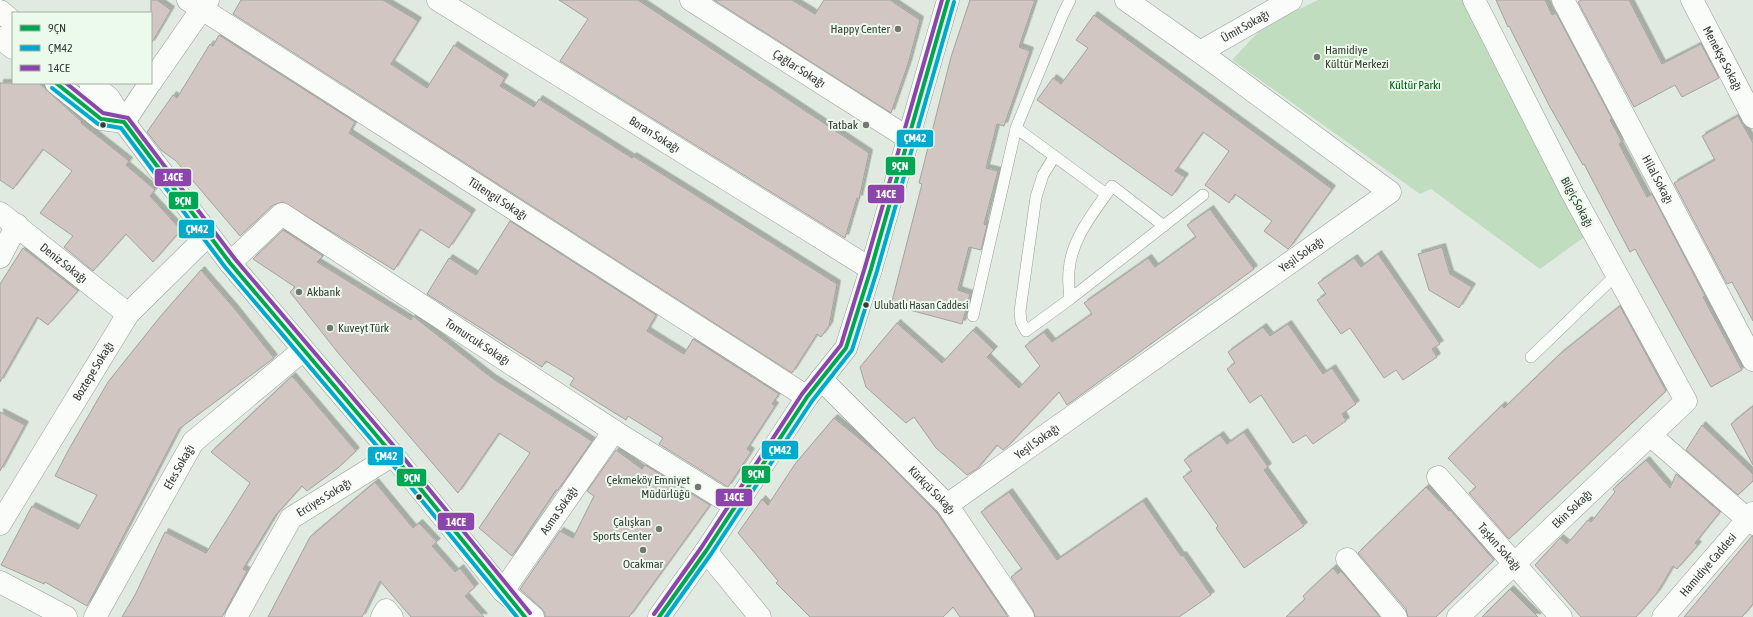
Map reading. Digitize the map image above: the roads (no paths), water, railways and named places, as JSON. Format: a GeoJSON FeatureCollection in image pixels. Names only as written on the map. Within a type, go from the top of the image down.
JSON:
{"type":"FeatureCollection","features":[{"type":"Feature","properties":{"kind":"street","name":"Boran Sokağı"},"geometry":{"type":"LineString","coordinates":[[438,0],[871,269]]}},
{"type":"Feature","properties":{"kind":"street","name":"Çağlar Sokağı"},"geometry":{"type":"LineString","coordinates":[[691,0],[908,138]]}},
{"type":"Feature","properties":{"kind":"street","name":"Yeşil Sokağı"},"geometry":{"type":"LineString","coordinates":[[947,505],[1390,192],[1200,52],[1126,0]]}},
{"type":"Feature","properties":{"kind":"street","name":"Ümit Sokağı"},"geometry":{"type":"LineString","coordinates":[[1200,52],[1291,0]]}},
{"type":"Feature","properties":{"kind":"street","name":"Bilgiç Sokağı"},"geometry":{"type":"LineString","coordinates":[[1474,0],[1571,191],[1686,401]]}},
{"type":"Feature","properties":{"kind":"street","name":"Hilal Sokağı"},"geometry":{"type":"LineString","coordinates":[[1563,0],[1753,360]]}},
{"type":"Feature","properties":{"kind":"street","name":"Menekşe Sokağı"},"geometry":{"type":"LineString","coordinates":[[1692,0],[1753,117]]}},
{"type":"Feature","properties":{"kind":"street"},"geometry":{"type":"LineString","coordinates":[[659,617],[706,551],[807,397],[846,348],[871,269],[945,1]]}},
{"type":"Feature","properties":{"kind":"street"},"geometry":{"type":"LineString","coordinates":[[152,81],[199,3]]}},
{"type":"Feature","properties":{"kind":"street","name":"Tütengil Sokağı"},"geometry":{"type":"LineString","coordinates":[[199,3],[807,397]]}},
{"type":"Feature","properties":{"kind":"street"},"geometry":{"type":"LineString","coordinates":[[0,11],[12,21]]}},
{"type":"Feature","properties":{"kind":"street"},"geometry":{"type":"LineString","coordinates":[[0,38],[12,47]]}},
{"type":"Feature","properties":{"kind":"street"},"geometry":{"type":"LineString","coordinates":[[57,84],[101,119],[124,122]]}},
{"type":"Feature","properties":{"kind":"street"},"geometry":{"type":"LineString","coordinates":[[91,84],[109,98],[124,122],[230,263],[393,455],[525,617]]}},
{"type":"Feature","properties":{"kind":"street"},"geometry":{"type":"LineString","coordinates":[[124,122],[150,84]]}},
{"type":"Feature","properties":{"kind":"street","name":"Tomurcuk Sokağı"},"geometry":{"type":"LineString","coordinates":[[230,263],[282,214],[614,431],[735,506]]}},
{"type":"Feature","properties":{"kind":"street"},"geometry":{"type":"LineString","coordinates":[[0,257],[8,219]]}},
{"type":"Feature","properties":{"kind":"street","name":"Deniz Sokağı"},"geometry":{"type":"LineString","coordinates":[[8,219],[128,314]]}},
{"type":"Feature","properties":{"kind":"street","name":"Boztepe Sokağı"},"geometry":{"type":"LineString","coordinates":[[0,524],[128,314],[208,235]]}},
{"type":"Feature","properties":{"kind":"street","name":"Efes Sokağı"},"geometry":{"type":"LineString","coordinates":[[95,617],[193,442],[303,350]]}},
{"type":"Feature","properties":{"kind":"street","name":"Kürkçü Sokağı"},"geometry":{"type":"LineString","coordinates":[[821,379],[947,505],[1023,617]]}},
{"type":"Feature","properties":{"kind":"street","name":"Ekin Sokağı"},"geometry":{"type":"LineString","coordinates":[[1458,617],[1686,401]]}},
{"type":"Feature","properties":{"kind":"street","name":"Asma Sokağı"},"geometry":{"type":"LineString","coordinates":[[503,591],[614,431]]}},
{"type":"Feature","properties":{"kind":"street"},"geometry":{"type":"LineString","coordinates":[[1650,435],[1751,519]]}},
{"type":"Feature","properties":{"kind":"street","name":"Erciyes Sokağı"},"geometry":{"type":"LineString","coordinates":[[236,617],[291,518],[393,455]]}},
{"type":"Feature","properties":{"kind":"street","name":"Taşkın Sokağı"},"geometry":{"type":"LineString","coordinates":[[1438,477],[1561,617]]}},
{"type":"Feature","properties":{"kind":"street","name":"Hamidiye Caddesi"},"geometry":{"type":"LineString","coordinates":[[1663,617],[1751,519]]}},
{"type":"Feature","properties":{"kind":"street"},"geometry":{"type":"LineString","coordinates":[[706,551],[760,617]]}},
{"type":"Feature","properties":{"kind":"street"},"geometry":{"type":"LineString","coordinates":[[1347,558],[1396,617]]}},
{"type":"Feature","properties":{"kind":"street"},"geometry":{"type":"LineString","coordinates":[[0,582],[66,617]]}},
{"type":"Feature","properties":{"kind":"street"},"geometry":{"type":"LineString","coordinates":[[503,591],[533,617]]}},
{"type":"Feature","properties":{"kind":"lane"},"geometry":{"type":"LineString","coordinates":[[973,316],[1016,128],[1070,0]]}},
{"type":"Feature","properties":{"kind":"lane"},"geometry":{"type":"LineString","coordinates":[[1016,128],[1106,194]]}},
{"type":"Feature","properties":{"kind":"lane"},"geometry":{"type":"LineString","coordinates":[[1054,157],[1043,175],[1036,197],[1020,311],[1021,322],[1026,331],[1070,299],[1203,195]]}},
{"type":"Feature","properties":{"kind":"lane"},"geometry":{"type":"LineString","coordinates":[[1070,299],[1069,272],[1074,250],[1085,225],[1112,186],[1164,226]]}},
{"type":"Feature","properties":{"kind":"lane"},"geometry":{"type":"LineString","coordinates":[[1532,356],[1617,274]]}},
{"type":"Feature","properties":{"kind":"place","name":"Happy Center"},"geometry":{"type":"Point","coordinates":[898,29]}},
{"type":"Feature","properties":{"kind":"place","name":"Hamidiye Kültür Merkezi"},"geometry":{"type":"Point","coordinates":[1317,57]}},
{"type":"Feature","properties":{"kind":"place","name":"Tatbak"},"geometry":{"type":"Point","coordinates":[866,125]}},
{"type":"Feature","properties":{"kind":"place","name":"Akbank"},"geometry":{"type":"Point","coordinates":[299,292]}},
{"type":"Feature","properties":{"kind":"place","name":"Ulubatlı Hasan Caddesi"},"geometry":{"type":"Point","coordinates":[866,305]}},
{"type":"Feature","properties":{"kind":"place","name":"Kuveyt Türk"},"geometry":{"type":"Point","coordinates":[330,328]}},
{"type":"Feature","properties":{"kind":"place","name":"Çekmeköy Emniyet Müdürlüğü"},"geometry":{"type":"Point","coordinates":[698,487]}},
{"type":"Feature","properties":{"kind":"place","name":"Çalışkan Sports Center"},"geometry":{"type":"Point","coordinates":[659,529]}},
{"type":"Feature","properties":{"kind":"place","name":"Ocakmar"},"geometry":{"type":"Point","coordinates":[643,550]}},
{"type":"Feature","properties":{"kind":"park label","name":"Kültür Parkı"},"geometry":{"type":"Point","coordinates":[1415,85]}}]}
